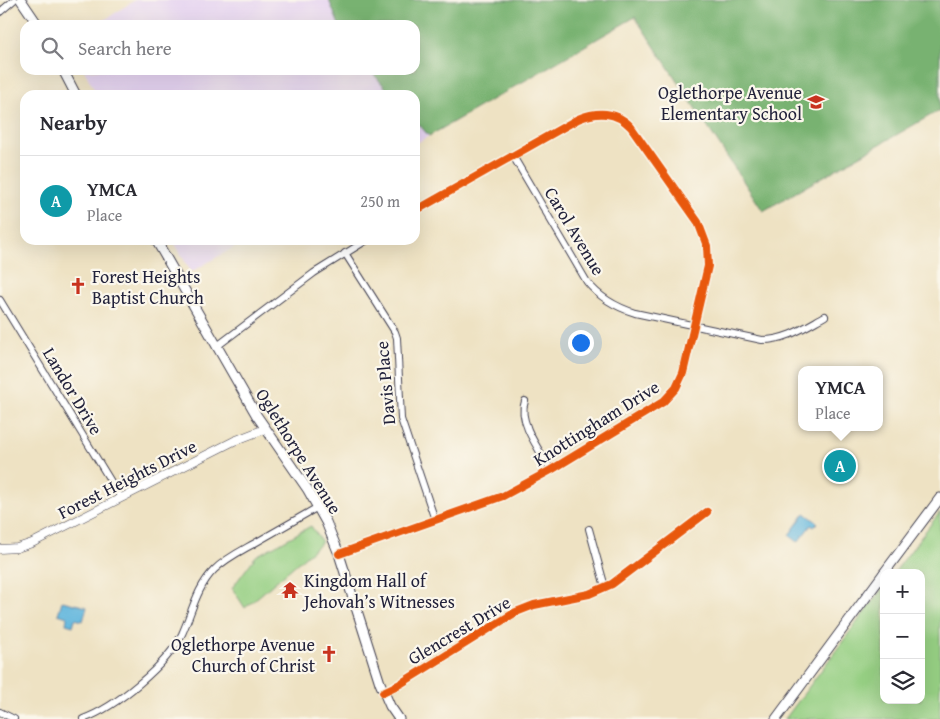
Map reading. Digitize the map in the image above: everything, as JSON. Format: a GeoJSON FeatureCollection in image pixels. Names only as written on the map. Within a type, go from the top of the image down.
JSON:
{"type":"FeatureCollection","features":[{"type":"Feature","properties":{"kind":"main road"},"geometry":{"type":"LineString","coordinates":[[21,0],[35,20]]}},
{"type":"Feature","properties":{"kind":"main road"},"geometry":{"type":"LineString","coordinates":[[65,75],[73,90]]}},
{"type":"Feature","properties":{"kind":"main road","name":"Oglethorpe Avenue"},"geometry":{"type":"LineString","coordinates":[[159,245],[265,429],[308,490],[326,522],[383,692],[399,719]]}},
{"type":"Feature","properties":{"kind":"main road"},"geometry":{"type":"LineString","coordinates":[[887,569],[940,498]]}},
{"type":"Feature","properties":{"kind":"main road"},"geometry":{"type":"LineString","coordinates":[[776,719],[880,578]]}},
{"type":"Feature","properties":{"kind":"street"},"geometry":{"type":"LineString","coordinates":[[0,12],[14,0]]}},
{"type":"Feature","properties":{"kind":"street","name":"Knottingham Drive"},"geometry":{"type":"LineString","coordinates":[[338,554],[503,496],[551,470],[638,418],[671,394],[683,373],[708,266],[705,237],[698,222],[625,120],[612,114],[584,116],[420,208]]}},
{"type":"Feature","properties":{"kind":"street","name":"Carol Avenue"},"geometry":{"type":"LineString","coordinates":[[513,156],[581,273],[599,295],[621,308],[635,313],[762,340],[787,336],[825,316]]}},
{"type":"Feature","properties":{"kind":"street"},"geometry":{"type":"LineString","coordinates":[[216,347],[314,273],[359,245]]}},
{"type":"Feature","properties":{"kind":"street","name":"Davis Place"},"geometry":{"type":"LineString","coordinates":[[345,253],[395,332],[397,338],[400,419],[435,520]]}},
{"type":"Feature","properties":{"kind":"street","name":"Landor Drive"},"geometry":{"type":"LineString","coordinates":[[0,300],[121,498]]}},
{"type":"Feature","properties":{"kind":"street"},"geometry":{"type":"LineString","coordinates":[[526,401],[523,411],[526,425],[551,470]]}},
{"type":"Feature","properties":{"kind":"street","name":"Forest Heights Drive"},"geometry":{"type":"LineString","coordinates":[[0,549],[17,548],[32,543],[246,436],[265,429]]}},
{"type":"Feature","properties":{"kind":"street"},"geometry":{"type":"LineString","coordinates":[[84,719],[116,701],[148,676],[168,656],[182,634],[200,588],[215,569],[233,555],[318,507]]}},
{"type":"Feature","properties":{"kind":"street","name":"Glencrest Drive"},"geometry":{"type":"LineString","coordinates":[[383,692],[400,684],[516,612],[534,605],[589,594],[622,578],[706,512]]}},
{"type":"Feature","properties":{"kind":"street"},"geometry":{"type":"LineString","coordinates":[[589,529],[605,587]]}},
{"type":"Feature","properties":{"kind":"street"},"geometry":{"type":"LineString","coordinates":[[0,712],[14,719]]}},
{"type":"Feature","properties":{"kind":"shaded area","name":"Oglethorpe Avenue Elementary School"},"geometry":{"type":"Polygon","coordinates":[[[135,0],[940,0],[940,110],[763,211],[635,17],[420,141],[420,90],[94,90],[87,75],[420,75],[420,20],[105,20],[135,0]]]}},
{"type":"Feature","properties":{"kind":"shaded area"},"geometry":{"type":"Polygon","coordinates":[[[176,245],[238,245],[191,272],[176,245]]]}},
{"type":"Feature","properties":{"kind":"green space","name":"Oglethorpe Avenue Elementary School"},"geometry":{"type":"Polygon","coordinates":[[[329,0],[940,0],[940,110],[763,211],[635,17],[429,136],[420,126],[420,90],[388,90],[374,75],[420,75],[420,20],[337,20],[329,0]]]}},
{"type":"Feature","properties":{"kind":"green space"},"geometry":{"type":"Polygon","coordinates":[[[940,512],[940,719],[785,719],[880,591],[880,704],[925,704],[925,569],[897,569],[940,512]]]}},
{"type":"Feature","properties":{"kind":"green space"},"geometry":{"type":"Polygon","coordinates":[[[311,526],[322,542],[245,608],[232,588],[256,556],[311,526]]]}},
{"type":"Feature","properties":{"kind":"water"},"geometry":{"type":"Polygon","coordinates":[[[805,513],[818,523],[814,527],[811,525],[798,542],[789,535],[805,513]]]}},
{"type":"Feature","properties":{"kind":"water"},"geometry":{"type":"Polygon","coordinates":[[[62,601],[87,607],[83,621],[75,619],[73,626],[66,624],[67,617],[58,614],[62,601]]]}},
{"type":"Feature","properties":{"kind":"cycle path"},"geometry":{"type":"LineString","coordinates":[[339,554],[503,496],[551,470],[663,402],[676,388],[683,373],[708,266],[707,246],[698,222],[631,127],[613,115],[600,114],[578,119],[420,208]]}},
{"type":"Feature","properties":{"kind":"cycle path"},"geometry":{"type":"LineString","coordinates":[[383,692],[400,684],[516,612],[534,605],[589,594],[612,584],[707,512]]}},
{"type":"Feature","properties":{"kind":"place","name":"Oglethorpe Avenue Elementary School"},"geometry":{"type":"Point","coordinates":[816,102]}},
{"type":"Feature","properties":{"kind":"place","name":"Forest Heights Baptist Church"},"geometry":{"type":"Point","coordinates":[78,286]}},
{"type":"Feature","properties":{"kind":"place","name":"YMCA"},"geometry":{"type":"Point","coordinates":[840,466]}},
{"type":"Feature","properties":{"kind":"place","name":"Kingdom Hall of Jehovah’s Witnesses"},"geometry":{"type":"Point","coordinates":[290,590]}},
{"type":"Feature","properties":{"kind":"place","name":"Oglethorpe Avenue Church of Christ"},"geometry":{"type":"Point","coordinates":[329,654]}}]}
